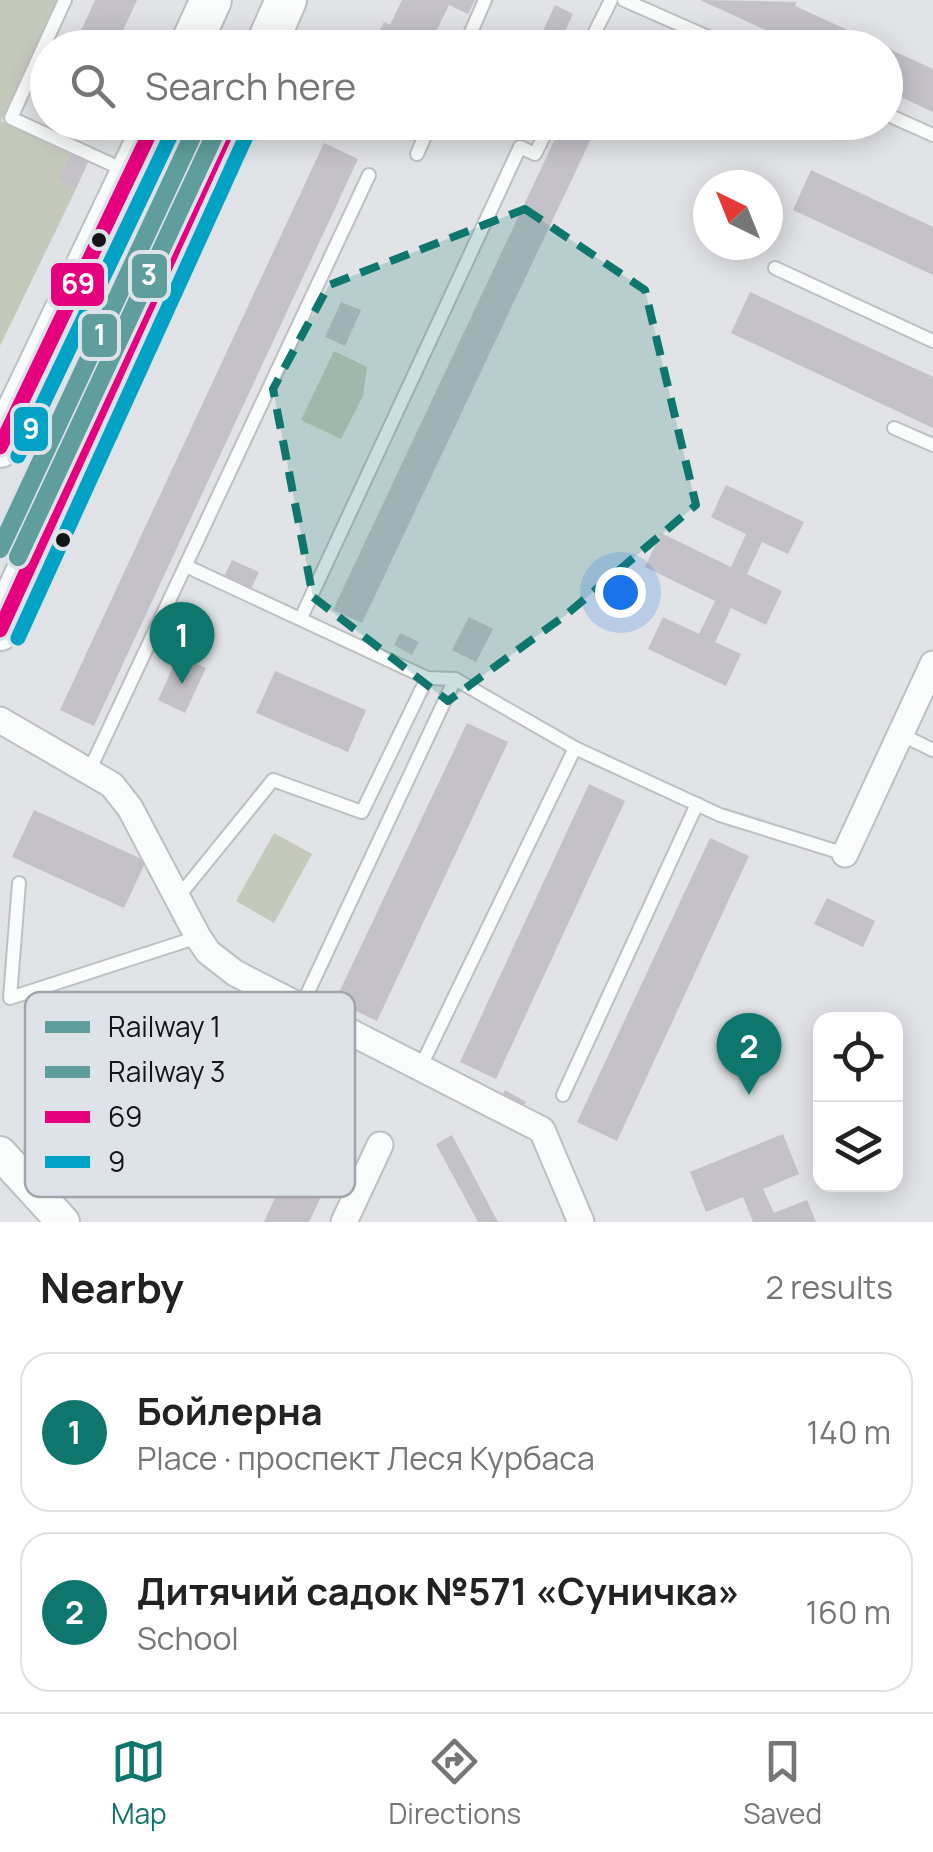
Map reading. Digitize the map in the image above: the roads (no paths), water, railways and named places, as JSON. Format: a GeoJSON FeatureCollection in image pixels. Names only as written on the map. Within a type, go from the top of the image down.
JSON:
{"type":"FeatureCollection","features":[{"type":"Feature","properties":{"kind":"main road"},"geometry":{"type":"LineString","coordinates":[[197,30],[211,0]]}},
{"type":"Feature","properties":{"kind":"main road"},"geometry":{"type":"LineString","coordinates":[[273,30],[286,0]]}},
{"type":"Feature","properties":{"kind":"main road"},"geometry":{"type":"LineString","coordinates":[[0,447],[146,140]]}},
{"type":"Feature","properties":{"kind":"main road"},"geometry":{"type":"LineString","coordinates":[[0,630],[223,140]]}},
{"type":"Feature","properties":{"kind":"street"},"geometry":{"type":"LineString","coordinates":[[845,854],[933,664]]}},
{"type":"Feature","properties":{"kind":"street"},"geometry":{"type":"LineString","coordinates":[[0,720],[90,769],[130,808],[208,952],[235,973],[273,992]]}},
{"type":"Feature","properties":{"kind":"street"},"geometry":{"type":"LineString","coordinates":[[355,1034],[542,1130],[581,1222]]}},
{"type":"Feature","properties":{"kind":"street"},"geometry":{"type":"LineString","coordinates":[[344,1222],[380,1145]]}},
{"type":"Feature","properties":{"kind":"street"},"geometry":{"type":"LineString","coordinates":[[0,1152],[25,1180]]}},
{"type":"Feature","properties":{"kind":"street"},"geometry":{"type":"LineString","coordinates":[[41,1197],[63,1222]]}},
{"type":"Feature","properties":{"kind":"lane"},"geometry":{"type":"LineString","coordinates":[[51,30],[65,0]]}},
{"type":"Feature","properties":{"kind":"lane"},"geometry":{"type":"LineString","coordinates":[[472,30],[485,0]]}},
{"type":"Feature","properties":{"kind":"lane"},"geometry":{"type":"LineString","coordinates":[[597,30],[611,0]]}},
{"type":"Feature","properties":{"kind":"lane"},"geometry":{"type":"LineString","coordinates":[[624,0],[693,30]]}},
{"type":"Feature","properties":{"kind":"lane"},"geometry":{"type":"LineString","coordinates":[[30,75],[10,118],[30,127]]}},
{"type":"Feature","properties":{"kind":"lane"},"geometry":{"type":"LineString","coordinates":[[903,121],[933,134]]}},
{"type":"Feature","properties":{"kind":"lane"},"geometry":{"type":"LineString","coordinates":[[58,140],[131,173]]}},
{"type":"Feature","properties":{"kind":"lane"},"geometry":{"type":"LineString","coordinates":[[416,154],[423,140]]}},
{"type":"Feature","properties":{"kind":"lane"},"geometry":{"type":"LineString","coordinates":[[301,618],[520,147],[536,154],[543,140]]}},
{"type":"Feature","properties":{"kind":"lane"},"geometry":{"type":"LineString","coordinates":[[90,769],[369,175]]}},
{"type":"Feature","properties":{"kind":"lane"},"geometry":{"type":"LineString","coordinates":[[775,268],[933,341]]}},
{"type":"Feature","properties":{"kind":"lane"},"geometry":{"type":"LineString","coordinates":[[894,428],[933,445]]}},
{"type":"Feature","properties":{"kind":"lane"},"geometry":{"type":"LineString","coordinates":[[186,566],[428,678],[455,679],[576,748],[696,804],[845,854]]}},
{"type":"Feature","properties":{"kind":"lane"},"geometry":{"type":"LineString","coordinates":[[179,896],[273,780],[362,812],[428,678]]}},
{"type":"Feature","properties":{"kind":"lane"},"geometry":{"type":"LineString","coordinates":[[308,992],[455,679]]}},
{"type":"Feature","properties":{"kind":"lane"},"geometry":{"type":"LineString","coordinates":[[900,734],[933,750]]}},
{"type":"Feature","properties":{"kind":"lane"},"geometry":{"type":"LineString","coordinates":[[420,1068],[576,748]]}},
{"type":"Feature","properties":{"kind":"lane"},"geometry":{"type":"LineString","coordinates":[[563,1095],[696,804]]}},
{"type":"Feature","properties":{"kind":"lane"},"geometry":{"type":"LineString","coordinates":[[19,883],[10,998],[25,993]]}},
{"type":"Feature","properties":{"kind":"lane"},"geometry":{"type":"LineString","coordinates":[[28,992],[198,937]]}},
{"type":"Feature","properties":{"kind":"rail line","name":"1"},"geometry":{"type":"LineString","coordinates":[[0,549],[191,140]]}},
{"type":"Feature","properties":{"kind":"rail line","name":"3"},"geometry":{"type":"LineString","coordinates":[[18,557],[212,140]]}},
{"type":"Feature","properties":{"kind":"place","name":"Бойлерна"},"geometry":{"type":"Point","coordinates":[182,684]}},
{"type":"Feature","properties":{"kind":"place","name":"Дитячий садок №571 «Суничка»"},"geometry":{"type":"Point","coordinates":[749,1095]}}]}
